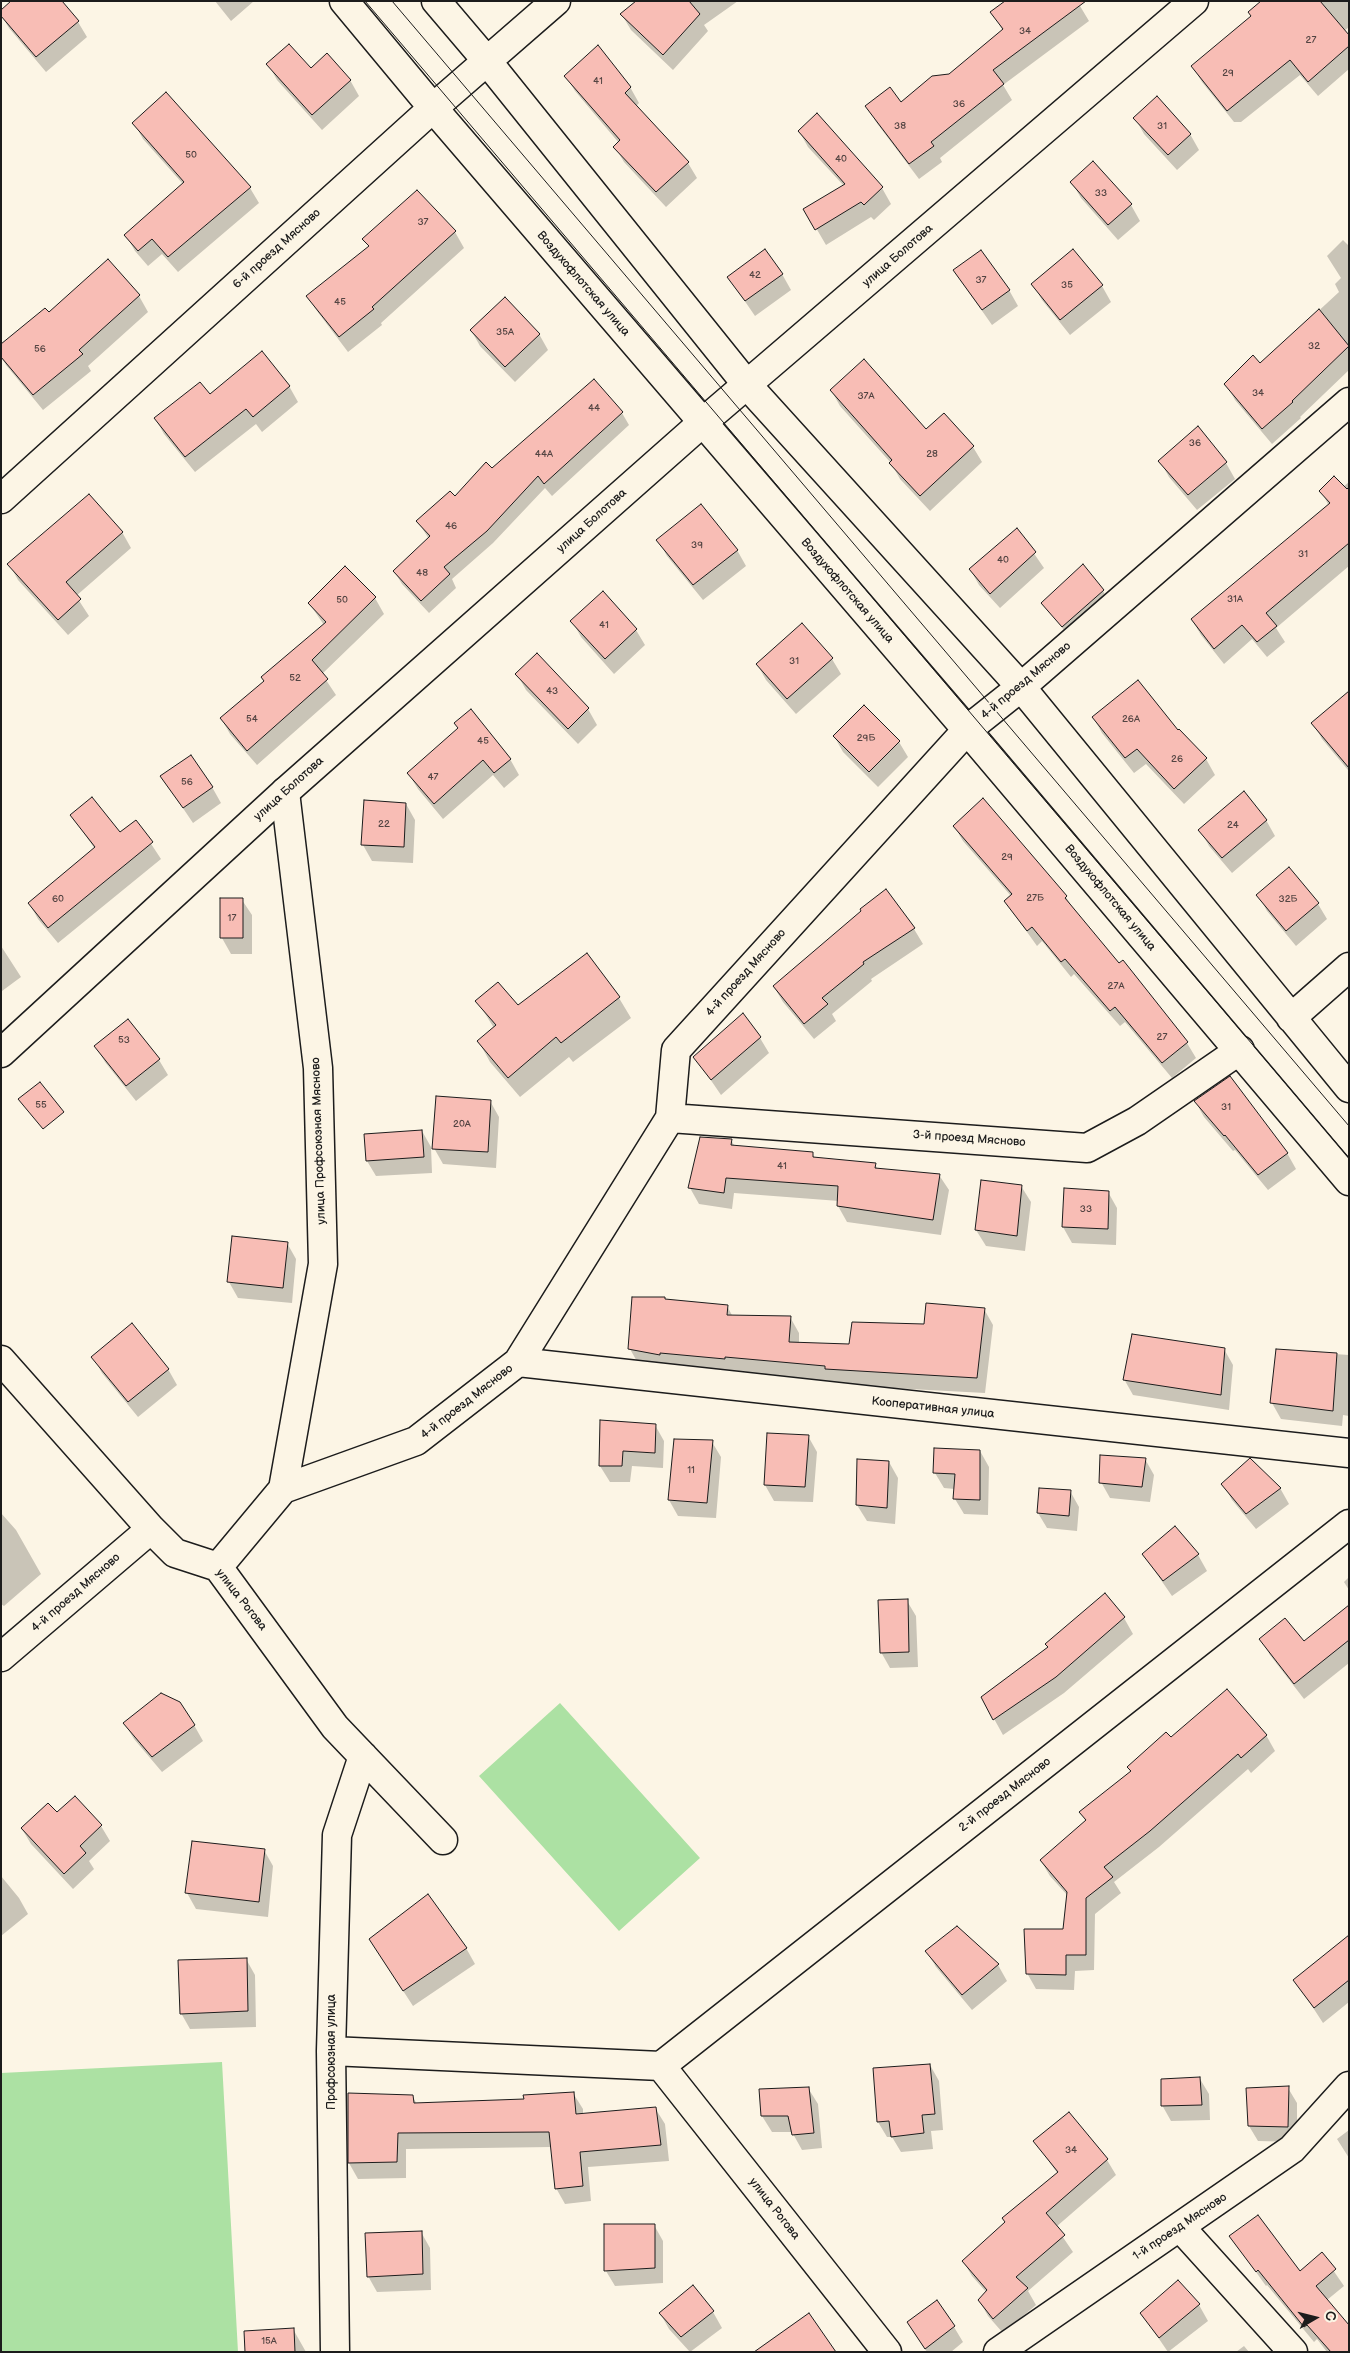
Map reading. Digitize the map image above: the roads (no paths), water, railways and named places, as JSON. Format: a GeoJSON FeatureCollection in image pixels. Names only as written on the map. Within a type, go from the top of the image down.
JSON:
{"type":"FeatureCollection","features":[{"type":"Feature","properties":{"kind":"street","name":"Воздухофлотская улица"},"geometry":{"type":"LineString","coordinates":[[344,1],[432,108],[967,730],[1349,1181]]}},
{"type":"Feature","properties":{"kind":"street"},"geometry":{"type":"LineString","coordinates":[[436,1],[487,61],[748,386],[1021,687],[1349,1088]]}},
{"type":"Feature","properties":{"kind":"street","name":"6-й проезд Мясново"},"geometry":{"type":"LineString","coordinates":[[1,499],[432,108],[556,1]]}},
{"type":"Feature","properties":{"kind":"street","name":"улица Болотова"},"geometry":{"type":"LineString","coordinates":[[1,1052],[285,792],[702,423],[748,386],[1194,1]]}},
{"type":"Feature","properties":{"kind":"street","name":"4-й проезд Мясново"},"geometry":{"type":"LineString","coordinates":[[218,1567],[284,1489],[416,1441],[518,1362],[670,1118],[676,1050],[967,730],[1021,687],[1349,402]]}},
{"type":"Feature","properties":{"kind":"street","name":"улица Профсоюзная Мясново"},"geometry":{"type":"LineString","coordinates":[[284,1489],[323,1264],[318,1068],[285,792]]}},
{"type":"Feature","properties":{"kind":"street"},"geometry":{"type":"LineString","coordinates":[[1291,1018],[1349,967]]}},
{"type":"Feature","properties":{"kind":"street","name":"3-й проезд Мясново"},"geometry":{"type":"LineString","coordinates":[[670,1118],[1087,1148],[1137,1121],[1240,1050]]}},
{"type":"Feature","properties":{"kind":"street","name":"улица Рогова"},"geometry":{"type":"LineString","coordinates":[[1,1360],[151,1529],[175,1553],[218,1567],[336,1727],[443,1840]]}},
{"type":"Feature","properties":{"kind":"street","name":"Кооперативная улица"},"geometry":{"type":"LineString","coordinates":[[518,1362],[1349,1453]]}},
{"type":"Feature","properties":{"kind":"street","name":"2-й проезд Мясново"},"geometry":{"type":"LineString","coordinates":[[661,2066],[1349,1524]]}},
{"type":"Feature","properties":{"kind":"street","name":"4-й проезд Мясново"},"geometry":{"type":"LineString","coordinates":[[1,1657],[151,1529]]}},
{"type":"Feature","properties":{"kind":"street","name":"Профсоюзная улица"},"geometry":{"type":"LineString","coordinates":[[334,2352],[331,2051],[337,1835],[363,1756]]}},
{"type":"Feature","properties":{"kind":"street"},"geometry":{"type":"LineString","coordinates":[[331,2051],[661,2066]]}},
{"type":"Feature","properties":{"kind":"street","name":"улица Рогова"},"geometry":{"type":"LineString","coordinates":[[661,2066],[887,2352]]}},
{"type":"Feature","properties":{"kind":"street","name":"1-й проезд Мясново"},"geometry":{"type":"LineString","coordinates":[[998,2352],[1292,2149],[1349,2086]]}},
{"type":"Feature","properties":{"kind":"street"},"geometry":{"type":"LineString","coordinates":[[1180,2227],[1293,2352]]}},
{"type":"Feature","properties":{"kind":"tram line"},"geometry":{"type":"LineString","coordinates":[[365,1],[1349,1158]]}},
{"type":"Feature","properties":{"kind":"tram line"},"geometry":{"type":"LineString","coordinates":[[392,1],[1349,1126]]}}]}
